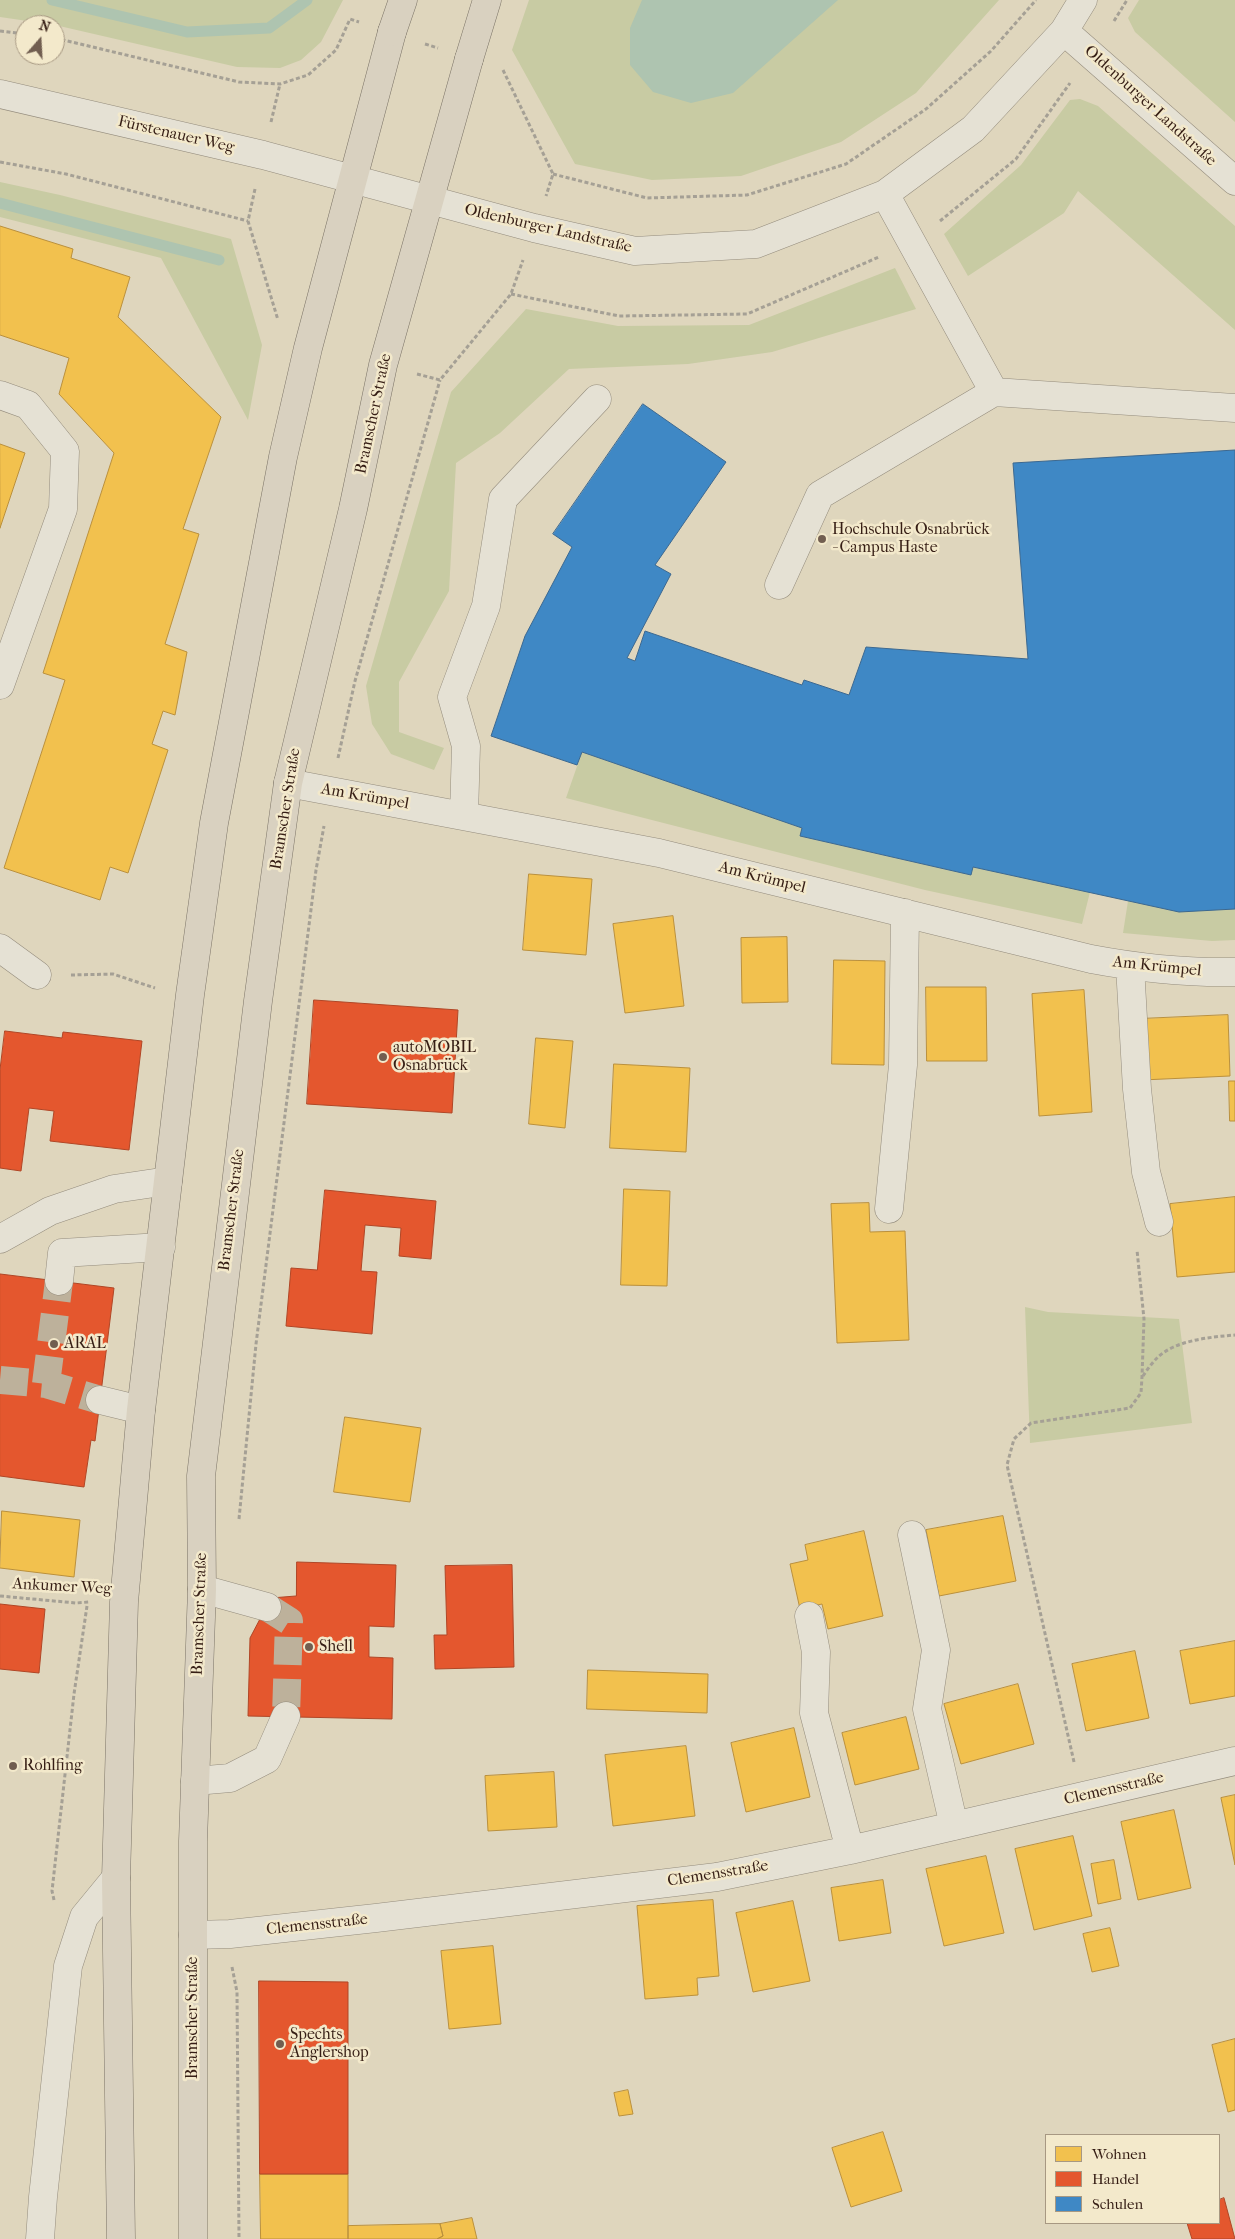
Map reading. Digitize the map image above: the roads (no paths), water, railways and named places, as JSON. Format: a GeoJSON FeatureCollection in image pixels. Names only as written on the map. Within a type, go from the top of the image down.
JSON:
{"type":"FeatureCollection","features":[{"type":"Feature","properties":{"kind":"main road"},"geometry":{"type":"LineString","coordinates":[[121,2239],[116,1878],[124,1602],[141,1410],[190,995],[214,823],[283,457],[308,348],[352,179],[392,32],[403,0]]}},
{"type":"Feature","properties":{"kind":"main road","name":"Bramscher Straße"},"geometry":{"type":"LineString","coordinates":[[193,2239],[193,1935],[195,1781],[202,1589],[201,1476],[258,1001],[288,783],[353,509],[383,365],[487,0]]}},
{"type":"Feature","properties":{"kind":"street","name":"Oldenburger Landstraße"},"geometry":{"type":"LineString","coordinates":[[352,179],[534,228],[635,250],[756,244],[884,194],[973,129],[1064,31],[1084,0]]}},
{"type":"Feature","properties":{"kind":"street","name":"Oldenburger Landstraße"},"geometry":{"type":"LineString","coordinates":[[1064,31],[1235,181]]}},
{"type":"Feature","properties":{"kind":"street","name":"Fürstenauer Weg"},"geometry":{"type":"LineString","coordinates":[[0,94],[263,155],[352,179]]}},
{"type":"Feature","properties":{"kind":"street"},"geometry":{"type":"LineString","coordinates":[[884,194],[994,392]]}},
{"type":"Feature","properties":{"kind":"street"},"geometry":{"type":"LineString","coordinates":[[779,585],[820,495],[994,392],[1235,408]]}},
{"type":"Feature","properties":{"kind":"street"},"geometry":{"type":"LineString","coordinates":[[0,396],[28,405],[65,451],[63,509],[0,685]]}},
{"type":"Feature","properties":{"kind":"street"},"geometry":{"type":"LineString","coordinates":[[464,815],[466,746],[452,697],[486,606],[503,499],[597,399]]}},
{"type":"Feature","properties":{"kind":"street","name":"Am Krümpel"},"geometry":{"type":"LineString","coordinates":[[288,783],[659,853],[1092,959],[1130,966],[1192,973],[1235,972]]}},
{"type":"Feature","properties":{"kind":"street"},"geometry":{"type":"LineString","coordinates":[[889,1209],[904,1065],[905,913]]}},
{"type":"Feature","properties":{"kind":"street"},"geometry":{"type":"LineString","coordinates":[[0,948],[37,975]]}},
{"type":"Feature","properties":{"kind":"street"},"geometry":{"type":"LineString","coordinates":[[1130,966],[1137,1088],[1146,1172],[1159,1222]]}},
{"type":"Feature","properties":{"kind":"street"},"geometry":{"type":"LineString","coordinates":[[0,1239],[50,1211],[114,1189],[168,1182]]}},
{"type":"Feature","properties":{"kind":"street"},"geometry":{"type":"LineString","coordinates":[[59,1281],[62,1253],[161,1247]]}},
{"type":"Feature","properties":{"kind":"street"},"geometry":{"type":"LineString","coordinates":[[100,1400],[141,1410]]}},
{"type":"Feature","properties":{"kind":"street"},"geometry":{"type":"LineString","coordinates":[[912,1535],[936,1650],[927,1709],[954,1826]]}},
{"type":"Feature","properties":{"kind":"street"},"geometry":{"type":"LineString","coordinates":[[202,1589],[267,1607]]}},
{"type":"Feature","properties":{"kind":"street"},"geometry":{"type":"LineString","coordinates":[[809,1616],[816,1652],[814,1713],[850,1850]]}},
{"type":"Feature","properties":{"kind":"street"},"geometry":{"type":"LineString","coordinates":[[195,1781],[230,1778],[267,1759],[286,1716]]}},
{"type":"Feature","properties":{"kind":"street","name":"Clemensstraße"},"geometry":{"type":"LineString","coordinates":[[193,1935],[230,1934],[717,1877],[850,1850],[1235,1761]]}},
{"type":"Feature","properties":{"kind":"street"},"geometry":{"type":"LineString","coordinates":[[40,2239],[68,1966],[84,1917],[116,1878]]}},
{"type":"Feature","properties":{"kind":"waterway"},"geometry":{"type":"LineString","coordinates":[[52,0],[187,32],[269,28],[307,0]]}},
{"type":"Feature","properties":{"kind":"waterway"},"geometry":{"type":"LineString","coordinates":[[0,203],[219,260]]}},
{"type":"Feature","properties":{"kind":"tunnel"},"geometry":{"type":"LineString","coordinates":[[46,1384],[59,1281]]}},
{"type":"Feature","properties":{"kind":"tunnel"},"geometry":{"type":"LineString","coordinates":[[0,1380],[46,1384],[100,1400]]}},
{"type":"Feature","properties":{"kind":"tunnel"},"geometry":{"type":"LineString","coordinates":[[267,1607],[289,1621],[286,1716]]}},
{"type":"Feature","properties":{"kind":"place","name":"Hochschule Osnabrück - Campus Haste"},"geometry":{"type":"Point","coordinates":[822,539]}},
{"type":"Feature","properties":{"kind":"place","name":"autoMOBIL Osnabrück"},"geometry":{"type":"Point","coordinates":[383,1057]}},
{"type":"Feature","properties":{"kind":"place","name":"ARAL"},"geometry":{"type":"Point","coordinates":[54,1344]}},
{"type":"Feature","properties":{"kind":"place","name":"Shell"},"geometry":{"type":"Point","coordinates":[309,1647]}},
{"type":"Feature","properties":{"kind":"place","name":"Rohlfing"},"geometry":{"type":"Point","coordinates":[13,1766]}},
{"type":"Feature","properties":{"kind":"place","name":"Spechts Anglershop"},"geometry":{"type":"Point","coordinates":[280,2044]}}]}
